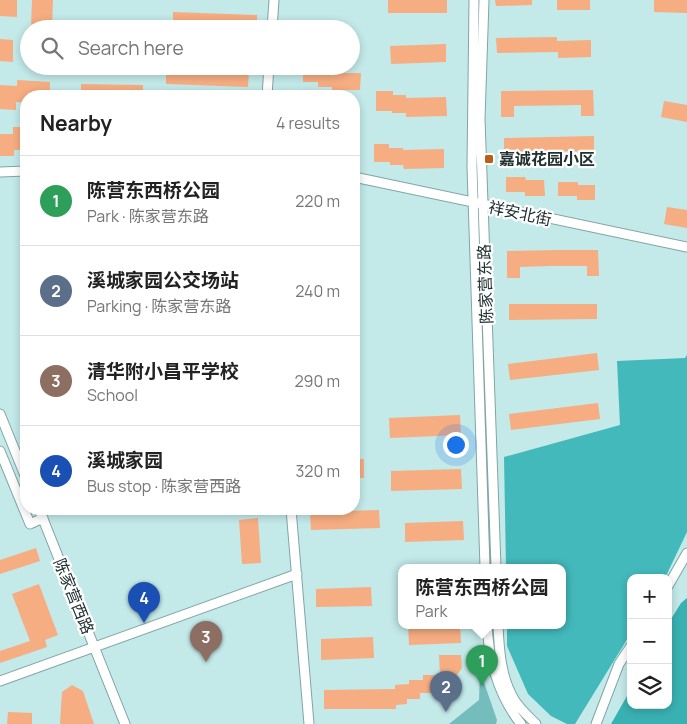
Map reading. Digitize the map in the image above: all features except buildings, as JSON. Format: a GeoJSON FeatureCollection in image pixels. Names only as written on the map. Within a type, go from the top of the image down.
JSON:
{"type":"FeatureCollection","features":[{"type":"Feature","properties":{"kind":"street"},"geometry":{"type":"LineString","coordinates":[[273,20],[274,0]]}},
{"type":"Feature","properties":{"kind":"street","name":"陈家营东路"},"geometry":{"type":"LineString","coordinates":[[474,0],[472,114],[496,564]]}},
{"type":"Feature","properties":{"kind":"street","name":"陈家营东路"},"geometry":{"type":"LineString","coordinates":[[484,0],[477,204],[485,564]]}},
{"type":"Feature","properties":{"kind":"street"},"geometry":{"type":"LineString","coordinates":[[267,90],[268,75]]}},
{"type":"Feature","properties":{"kind":"street"},"geometry":{"type":"LineString","coordinates":[[0,172],[20,171]]}},
{"type":"Feature","properties":{"kind":"street","name":"祥安北街"},"geometry":{"type":"LineString","coordinates":[[360,178],[687,247]]}},
{"type":"Feature","properties":{"kind":"street"},"geometry":{"type":"LineString","coordinates":[[0,414],[20,463]]}},
{"type":"Feature","properties":{"kind":"street"},"geometry":{"type":"LineString","coordinates":[[0,451],[20,500]]}},
{"type":"Feature","properties":{"kind":"street"},"geometry":{"type":"LineString","coordinates":[[26,515],[30,524],[42,518]]}},
{"type":"Feature","properties":{"kind":"street","name":"陈家营西路"},"geometry":{"type":"LineString","coordinates":[[0,680],[94,647],[41,515]]}},
{"type":"Feature","properties":{"kind":"street"},"geometry":{"type":"LineString","coordinates":[[292,515],[309,724]]}},
{"type":"Feature","properties":{"kind":"street"},"geometry":{"type":"LineString","coordinates":[[672,579],[687,553]]}},
{"type":"Feature","properties":{"kind":"street"},"geometry":{"type":"LineString","coordinates":[[125,724],[94,647],[297,574]]}},
{"type":"Feature","properties":{"kind":"street"},"geometry":{"type":"LineString","coordinates":[[487,629],[497,684],[510,710],[521,724]]}},
{"type":"Feature","properties":{"kind":"street"},"geometry":{"type":"LineString","coordinates":[[498,629],[499,645],[508,687],[522,710],[536,724]]}},
{"type":"Feature","properties":{"kind":"street"},"geometry":{"type":"LineString","coordinates":[[596,724],[619,664],[627,652]]}},
{"type":"Feature","properties":{"kind":"shaded area"},"geometry":{"type":"Polygon","coordinates":[[[687,355],[687,532],[667,574],[627,574],[627,640],[575,724],[567,724],[551,716],[528,694],[507,646],[507,629],[566,629],[566,564],[506,564],[504,457],[620,425],[617,361],[685,358],[687,355]]]}},
{"type":"Feature","properties":{"kind":"shaded area"},"geometry":{"type":"Polygon","coordinates":[[[687,598],[687,724],[611,724],[627,696],[627,709],[672,709],[672,618],[681,603],[687,598]]]}},
{"type":"Feature","properties":{"kind":"shaded area"},"geometry":{"type":"Polygon","coordinates":[[[480,671],[497,720],[496,724],[449,724],[479,700],[480,671]]]}},
{"type":"Feature","properties":{"kind":"place","name":"嘉诚花园小区"},"geometry":{"type":"Point","coordinates":[489,159]}},
{"type":"Feature","properties":{"kind":"place","name":"溪城家园"},"geometry":{"type":"Point","coordinates":[144,623]}},
{"type":"Feature","properties":{"kind":"place","name":"清华附小昌平学校"},"geometry":{"type":"Point","coordinates":[206,662]}},
{"type":"Feature","properties":{"kind":"place","name":"陈营东西桥公园"},"geometry":{"type":"Point","coordinates":[482,686]}},
{"type":"Feature","properties":{"kind":"place","name":"溪城家园公交场站"},"geometry":{"type":"Point","coordinates":[446,712]}}]}
